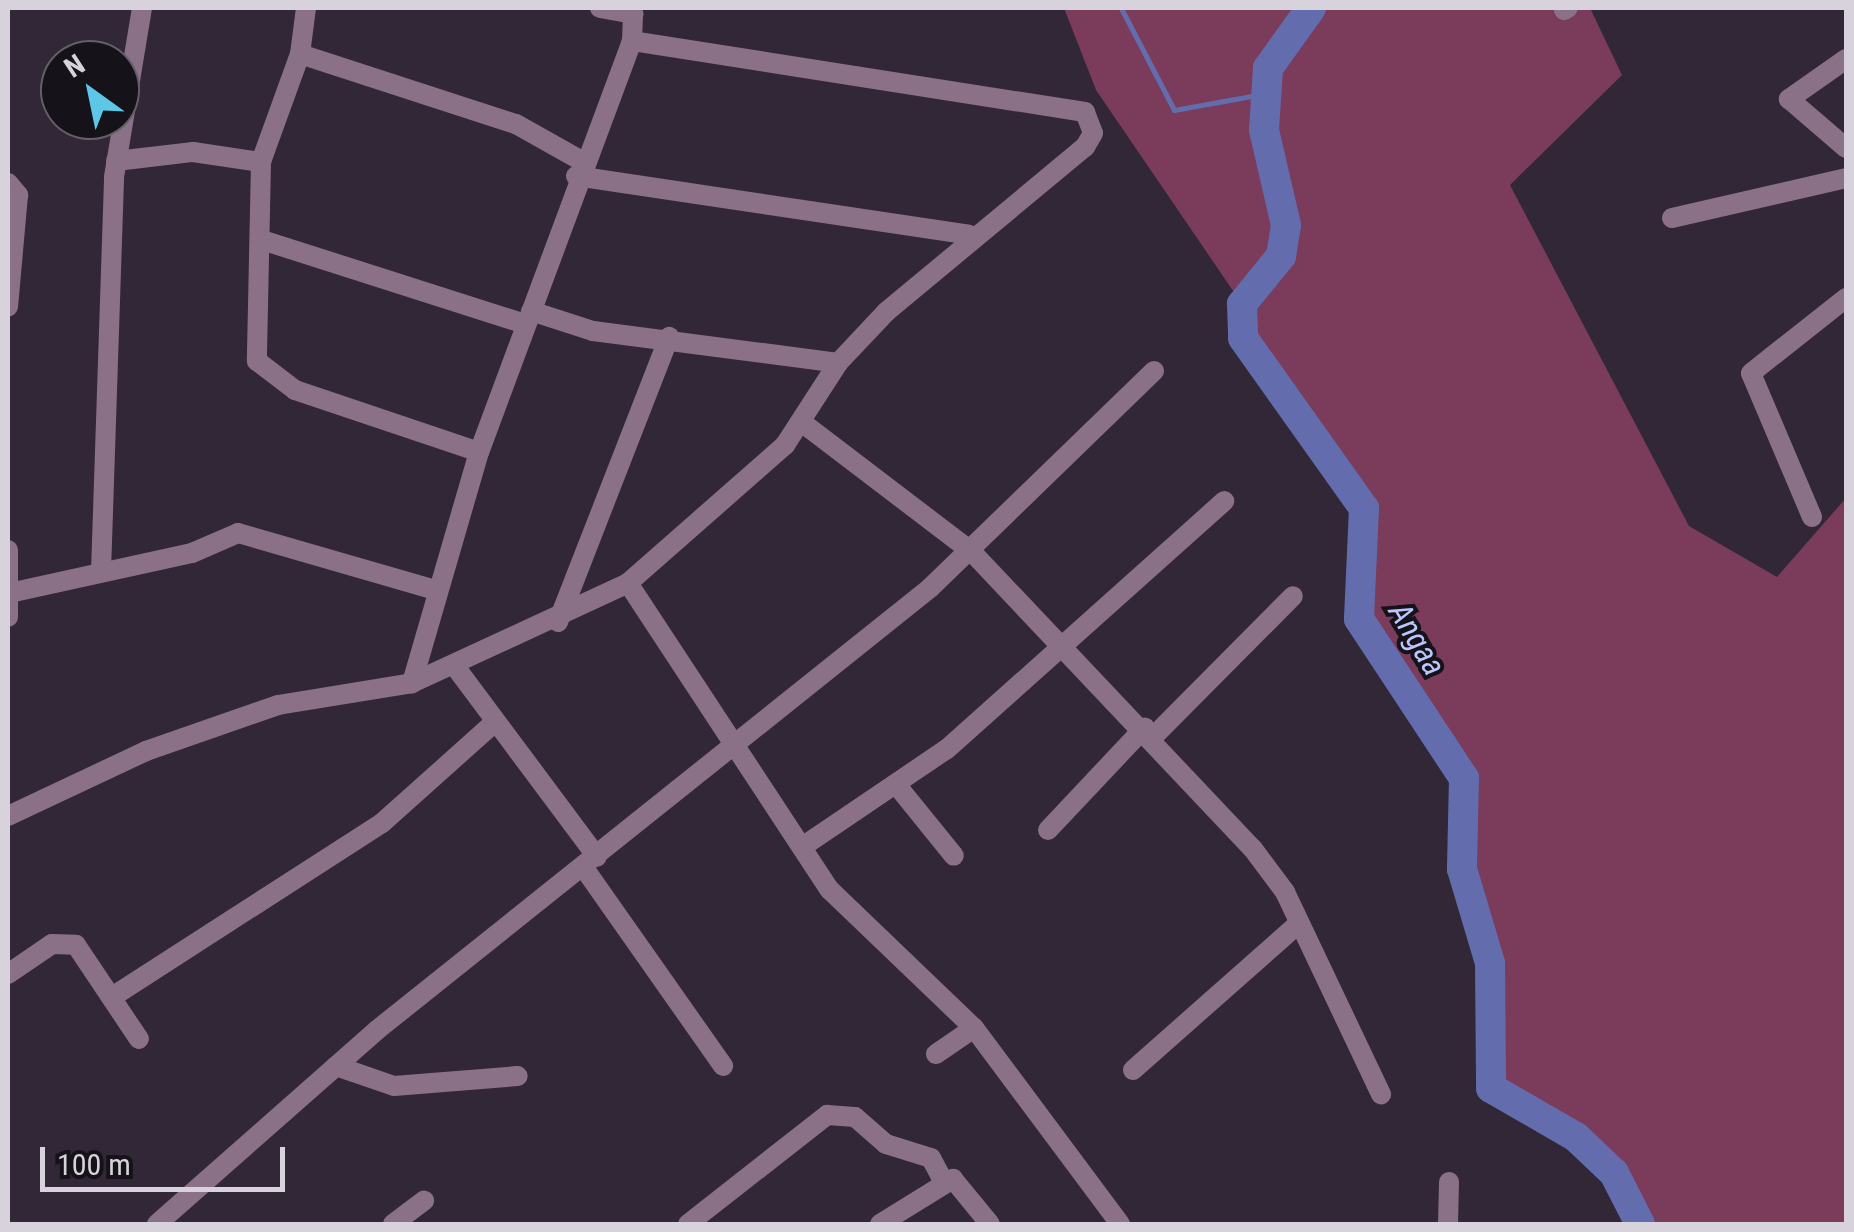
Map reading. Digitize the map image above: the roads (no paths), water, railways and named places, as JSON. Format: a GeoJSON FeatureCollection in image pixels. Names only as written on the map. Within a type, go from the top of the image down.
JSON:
{"type":"FeatureCollection","features":[{"type":"Feature","properties":{"kind":"street"},"geometry":{"type":"LineString","coordinates":[[101,572],[116,162],[142,8]]}},
{"type":"Feature","properties":{"kind":"street"},"geometry":{"type":"LineString","coordinates":[[306,8],[300,54],[260,162],[262,240],[257,361],[267,375],[478,452]]}},
{"type":"Feature","properties":{"kind":"street"},"geometry":{"type":"LineString","coordinates":[[412,684],[435,590],[478,452],[579,168],[632,41],[634,11],[600,8]]}},
{"type":"Feature","properties":{"kind":"street"},"geometry":{"type":"LineString","coordinates":[[8,816],[146,751],[278,705],[412,684],[558,622],[628,582],[804,424],[838,363],[968,235],[1091,141],[1085,112],[632,41]]}},
{"type":"Feature","properties":{"kind":"street"},"geometry":{"type":"LineString","coordinates":[[300,54],[516,124],[579,168],[968,235]]}},
{"type":"Feature","properties":{"kind":"street"},"geometry":{"type":"LineString","coordinates":[[1846,59],[1789,99],[1846,148]]}},
{"type":"Feature","properties":{"kind":"street"},"geometry":{"type":"LineString","coordinates":[[116,162],[193,152],[260,162]]}},
{"type":"Feature","properties":{"kind":"street"},"geometry":{"type":"LineString","coordinates":[[1672,218],[1846,178]]}},
{"type":"Feature","properties":{"kind":"street"},"geometry":{"type":"LineString","coordinates":[[8,183],[18,195],[8,307]]}},
{"type":"Feature","properties":{"kind":"street"},"geometry":{"type":"LineString","coordinates":[[262,240],[528,318],[592,332],[669,337],[838,363]]}},
{"type":"Feature","properties":{"kind":"street"},"geometry":{"type":"LineString","coordinates":[[1812,517],[1751,373],[1846,298]]}},
{"type":"Feature","properties":{"kind":"street"},"geometry":{"type":"LineString","coordinates":[[558,622],[669,337]]}},
{"type":"Feature","properties":{"kind":"street"},"geometry":{"type":"LineString","coordinates":[[157,1224],[336,1066],[590,862],[736,752],[972,552],[1154,372]]}},
{"type":"Feature","properties":{"kind":"street"},"geometry":{"type":"LineString","coordinates":[[804,424],[972,552],[1150,731],[1276,876],[1381,1094]]}},
{"type":"Feature","properties":{"kind":"street"},"geometry":{"type":"LineString","coordinates":[[802,847],[899,788],[1224,501]]}},
{"type":"Feature","properties":{"kind":"street"},"geometry":{"type":"LineString","coordinates":[[8,550],[10,602],[101,572],[192,553],[238,533],[435,590]]}},
{"type":"Feature","properties":{"kind":"street"},"geometry":{"type":"LineString","coordinates":[[628,582],[830,890],[974,1028],[1112,1222]]}},
{"type":"Feature","properties":{"kind":"street"},"geometry":{"type":"LineString","coordinates":[[1048,830],[1293,596]]}},
{"type":"Feature","properties":{"kind":"street"},"geometry":{"type":"LineString","coordinates":[[454,665],[590,862],[723,1066]]}},
{"type":"Feature","properties":{"kind":"street"},"geometry":{"type":"LineString","coordinates":[[112,997],[382,824],[494,723]]}},
{"type":"Feature","properties":{"kind":"street"},"geometry":{"type":"LineString","coordinates":[[899,788],[954,856]]}},
{"type":"Feature","properties":{"kind":"street"},"geometry":{"type":"LineString","coordinates":[[1132,1070],[1298,924]]}},
{"type":"Feature","properties":{"kind":"street"},"geometry":{"type":"LineString","coordinates":[[8,974],[64,942],[87,956],[138,1039]]}},
{"type":"Feature","properties":{"kind":"street"},"geometry":{"type":"LineString","coordinates":[[936,1054],[974,1028]]}},
{"type":"Feature","properties":{"kind":"street"},"geometry":{"type":"LineString","coordinates":[[336,1066],[394,1086],[518,1076]]}},
{"type":"Feature","properties":{"kind":"street"},"geometry":{"type":"LineString","coordinates":[[688,1224],[826,1116],[855,1117],[886,1144],[931,1158],[942,1179],[960,1184],[990,1224]]}},
{"type":"Feature","properties":{"kind":"street"},"geometry":{"type":"LineString","coordinates":[[880,1224],[942,1179]]}},
{"type":"Feature","properties":{"kind":"street"},"geometry":{"type":"LineString","coordinates":[[1448,1224],[1450,1182]]}},
{"type":"Feature","properties":{"kind":"street"},"geometry":{"type":"LineString","coordinates":[[393,1224],[424,1201]]}},
{"type":"Feature","properties":{"kind":"waterway"},"geometry":{"type":"LineString","coordinates":[[1121,8],[1174,110],[1263,94]]}},
{"type":"Feature","properties":{"kind":"waterway","name":"Angaa"},"geometry":{"type":"LineString","coordinates":[[1311,8],[1268,68],[1264,130],[1286,225],[1281,256],[1242,304],[1243,338],[1364,508],[1359,619],[1464,778],[1462,869],[1490,963],[1491,1088],[1576,1137],[1614,1173],[1640,1224]]}}]}
